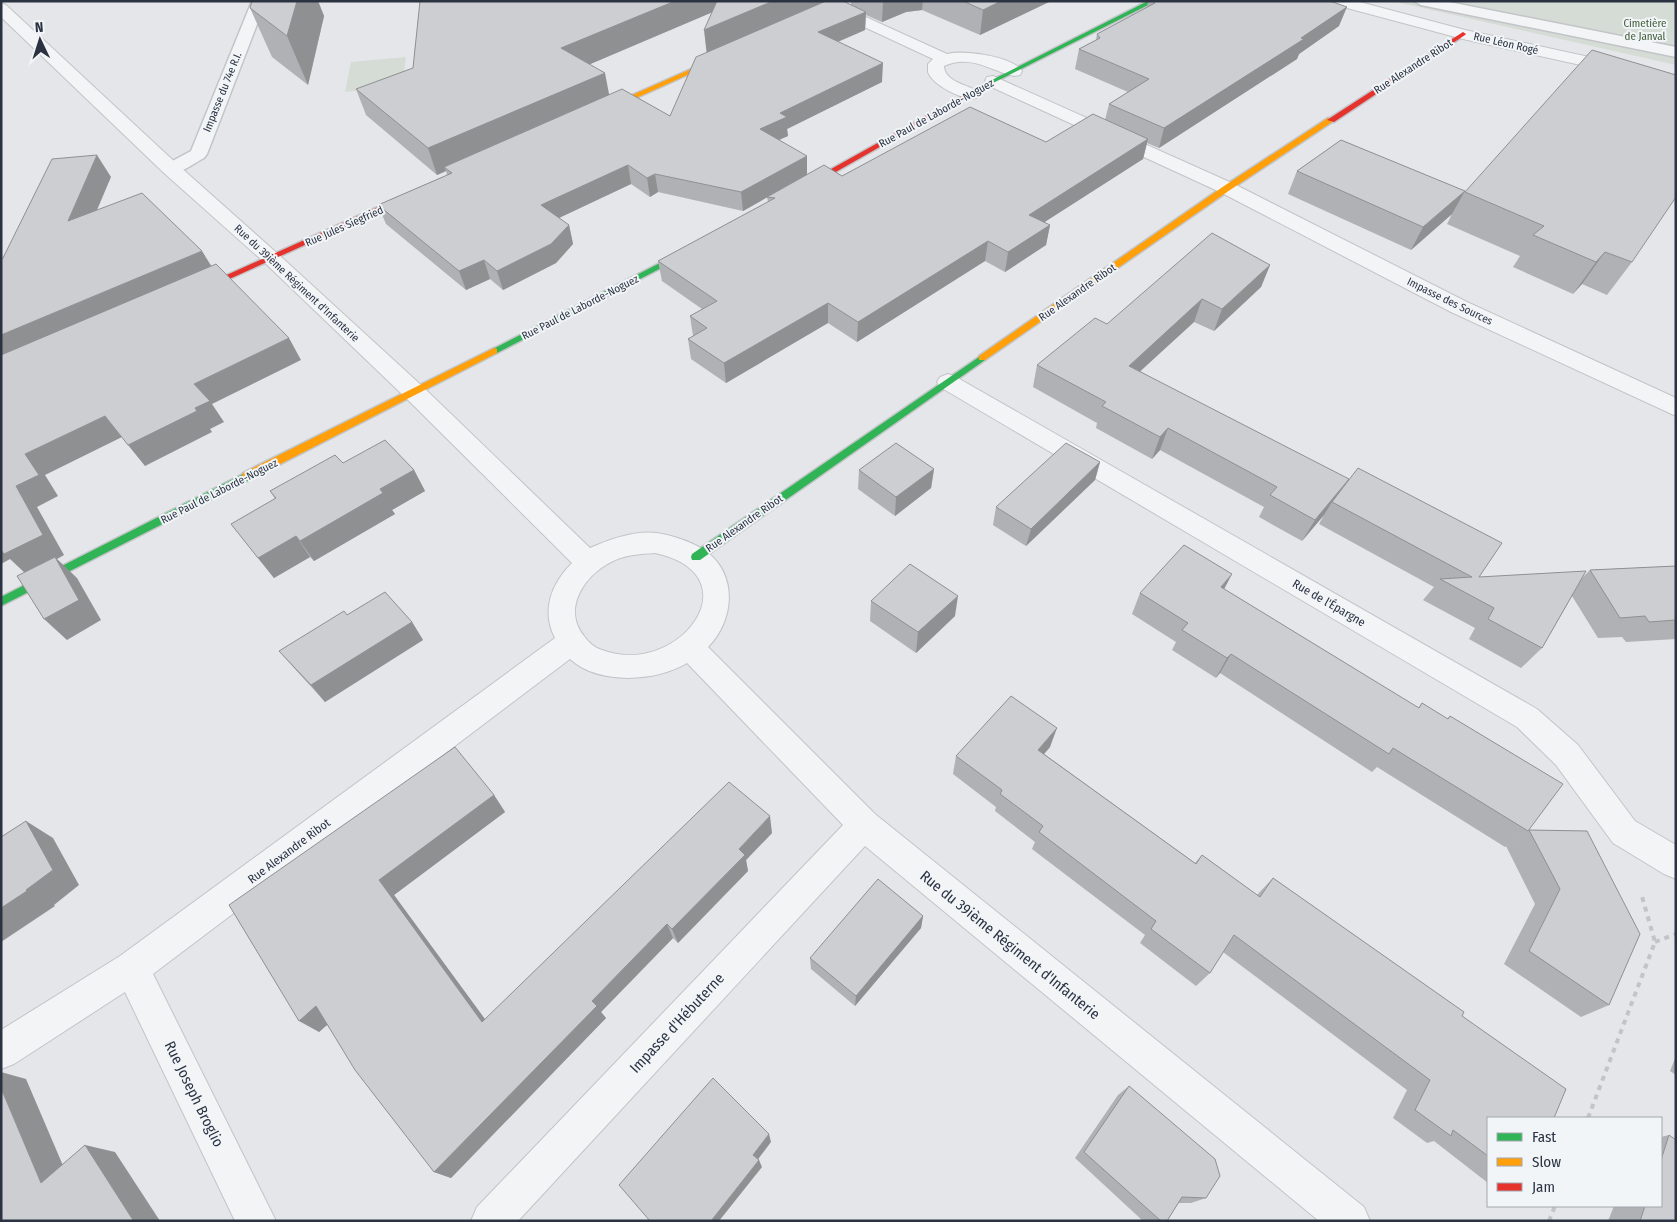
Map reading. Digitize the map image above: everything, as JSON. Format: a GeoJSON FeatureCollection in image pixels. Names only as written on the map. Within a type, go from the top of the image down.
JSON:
{"type":"FeatureCollection","features":[{"type":"Feature","properties":{"kind":"street"},"geometry":{"type":"LineString","coordinates":[[831,10],[850,1]]}},
{"type":"Feature","properties":{"kind":"street","name":"Rue Paul de Laborde-Noguez"},"geometry":{"type":"LineString","coordinates":[[787,197],[993,81],[1153,1]]}},
{"type":"Feature","properties":{"kind":"street","name":"Rue Léon Rogé"},"geometry":{"type":"LineString","coordinates":[[1337,1],[1463,34],[1676,81]]}},
{"type":"Feature","properties":{"kind":"street","name":"Rue du 39ième Régiment d'Infanterie"},"geometry":{"type":"LineString","coordinates":[[1,8],[171,169],[271,258],[414,392],[589,563]]}},
{"type":"Feature","properties":{"kind":"street"},"geometry":{"type":"LineString","coordinates":[[831,10],[945,59]]}},
{"type":"Feature","properties":{"kind":"street","name":"Rue Alexandre Ribot"},"geometry":{"type":"LineString","coordinates":[[696,558],[1227,188],[1463,34]]}},
{"type":"Feature","properties":{"kind":"street"},"geometry":{"type":"LineString","coordinates":[[585,117],[737,51]]}},
{"type":"Feature","properties":{"kind":"street"},"geometry":{"type":"LineString","coordinates":[[970,94],[942,80],[936,72],[936,64],[945,59],[975,56],[1014,71]]}},
{"type":"Feature","properties":{"kind":"street","name":"Impasse des Sources"},"geometry":{"type":"LineString","coordinates":[[993,81],[1227,188],[1459,307],[1676,408]]}},
{"type":"Feature","properties":{"kind":"street","name":"Rue Jules Siegfried"},"geometry":{"type":"LineString","coordinates":[[178,298],[425,189]]}},
{"type":"Feature","properties":{"kind":"street","name":"Rue Paul de Laborde-Noguez"},"geometry":{"type":"LineString","coordinates":[[1,602],[700,245]]}},
{"type":"Feature","properties":{"kind":"street","name":"Rue de l'Épargne"},"geometry":{"type":"LineString","coordinates":[[948,382],[1527,718],[1568,755],[1600,802],[1624,832],[1676,863]]}},
{"type":"Feature","properties":{"kind":"street"},"geometry":{"type":"LineString","coordinates":[[655,543],[677,548],[696,558],[709,572],[716,590],[716,610],[707,630],[690,647],[667,661],[639,667],[612,666],[588,657],[571,642],[562,622],[562,600],[572,580],[589,563],[609,551],[632,544],[655,543]]}},
{"type":"Feature","properties":{"kind":"street","name":"Rue Alexandre Ribot"},"geometry":{"type":"LineString","coordinates":[[1,1051],[132,968],[571,642]]}},
{"type":"Feature","properties":{"kind":"street","name":"Rue du 39ième Régiment d'Infanterie"},"geometry":{"type":"LineString","coordinates":[[690,647],[864,825],[1350,1221]]}},
{"type":"Feature","properties":{"kind":"street","name":"Impasse d'Hébuterne"},"geometry":{"type":"LineString","coordinates":[[491,1221],[864,825]]}},
{"type":"Feature","properties":{"kind":"street","name":"Rue Joseph Broglio"},"geometry":{"type":"LineString","coordinates":[[132,968],[256,1221]]}},
{"type":"Feature","properties":{"kind":"lane","name":"Impasse du 74e R.I."},"geometry":{"type":"LineString","coordinates":[[171,169],[198,154],[258,1]]}},
{"type":"Feature","properties":{"kind":"lane"},"geometry":{"type":"LineString","coordinates":[[1421,1],[1676,52]]}},
{"type":"Feature","properties":{"kind":"lane"},"geometry":{"type":"LineString","coordinates":[[1501,17],[1506,1]]}},
{"type":"Feature","properties":{"kind":"path"},"geometry":{"type":"LineString","coordinates":[[1588,1117],[1655,942],[1624,832]]}},
{"type":"Feature","properties":{"kind":"path"},"geometry":{"type":"LineString","coordinates":[[1655,942],[1676,934]]}},
{"type":"Feature","properties":{"kind":"path"},"geometry":{"type":"LineString","coordinates":[[1549,1221],[1555,1207]]}},
{"type":"Feature","properties":{"kind":"green space","name":"Cimetière de Janval"},"geometry":{"type":"Polygon","coordinates":[[[1392,1],[1676,1],[1676,65],[1392,1]]]}},
{"type":"Feature","properties":{"kind":"green space"},"geometry":{"type":"Polygon","coordinates":[[[406,57],[402,86],[345,92],[351,62],[406,57]]]}},
{"type":"Feature","properties":{"kind":"building"},"geometry":{"type":"Polygon","coordinates":[[[252,1],[297,1],[287,36],[250,8],[252,1]]]}},
{"type":"Feature","properties":{"kind":"building"},"geometry":{"type":"Polygon","coordinates":[[[420,1],[675,1],[561,48],[605,73],[428,148],[356,89],[413,68],[420,1]]]}},
{"type":"Feature","properties":{"kind":"building"},"geometry":{"type":"Polygon","coordinates":[[[717,1],[773,1],[704,30],[717,1]]]}},
{"type":"Feature","properties":{"kind":"building"},"geometry":{"type":"Polygon","coordinates":[[[826,1],[843,1],[866,12],[818,32],[883,63],[780,113],[787,117],[760,129],[807,156],[741,192],[655,174],[647,178],[628,165],[541,205],[569,225],[551,244],[497,271],[484,260],[459,271],[378,205],[452,173],[444,167],[622,89],[670,116],[696,57],[826,1]]]}},
{"type":"Feature","properties":{"kind":"building"},"geometry":{"type":"Polygon","coordinates":[[[963,1],[1001,1],[983,10],[963,1]]]}},
{"type":"Feature","properties":{"kind":"building"},"geometry":{"type":"Polygon","coordinates":[[[1154,1],[1330,1],[1347,7],[1301,38],[1304,39],[1164,128],[1109,104],[1149,79],[1079,49],[1100,38],[1097,34],[1155,3],[1154,1]]]}},
{"type":"Feature","properties":{"kind":"building"},"geometry":{"type":"Polygon","coordinates":[[[1592,50],[1676,75],[1676,197],[1632,262],[1605,252],[1596,262],[1533,235],[1544,226],[1465,192],[1592,50]]]}},
{"type":"Feature","properties":{"kind":"building"},"geometry":{"type":"Polygon","coordinates":[[[970,107],[1046,142],[1093,114],[1148,139],[1029,215],[1050,225],[1008,252],[988,241],[858,322],[828,303],[724,363],[688,339],[707,328],[690,316],[717,301],[658,261],[775,198],[767,197],[824,165],[842,176],[970,107]]]}},
{"type":"Feature","properties":{"kind":"building"},"geometry":{"type":"Polygon","coordinates":[[[1341,140],[1465,191],[1423,227],[1297,171],[1341,140]]]}},
{"type":"Feature","properties":{"kind":"building"},"geometry":{"type":"Polygon","coordinates":[[[97,155],[68,221],[142,193],[202,251],[1,335],[1,259],[52,159],[97,155]]]}},
{"type":"Feature","properties":{"kind":"building"},"geometry":{"type":"Polygon","coordinates":[[[1212,233],[1270,265],[1222,309],[1202,299],[1129,366],[1349,479],[1315,520],[1270,495],[1277,487],[1168,428],[1160,437],[1102,406],[1106,402],[1037,365],[1095,318],[1107,324],[1212,233]]]}},
{"type":"Feature","properties":{"kind":"building"},"geometry":{"type":"Polygon","coordinates":[[[216,264],[289,338],[194,384],[210,401],[195,408],[197,411],[128,445],[105,416],[25,454],[39,475],[16,486],[43,535],[4,554],[1,550],[1,355],[216,264]]]}},
{"type":"Feature","properties":{"kind":"building"},"geometry":{"type":"Polygon","coordinates":[[[385,440],[414,470],[380,489],[383,493],[300,541],[296,536],[258,558],[231,524],[276,498],[270,491],[335,455],[343,463],[385,440]]]}},
{"type":"Feature","properties":{"kind":"building"},"geometry":{"type":"Polygon","coordinates":[[[896,443],[934,469],[896,497],[859,470],[896,443]]]}},
{"type":"Feature","properties":{"kind":"building"},"geometry":{"type":"Polygon","coordinates":[[[1066,443],[1100,462],[1031,529],[996,507],[1066,443]]]}},
{"type":"Feature","properties":{"kind":"building"},"geometry":{"type":"Polygon","coordinates":[[[1358,468],[1502,543],[1479,577],[1586,571],[1542,648],[1488,619],[1494,608],[1440,579],[1472,577],[1332,502],[1358,468]]]}},
{"type":"Feature","properties":{"kind":"building"},"geometry":{"type":"Polygon","coordinates":[[[1184,545],[1232,574],[1221,587],[1419,708],[1422,703],[1448,719],[1450,716],[1563,784],[1528,831],[1393,748],[1389,754],[1231,654],[1227,658],[1182,630],[1188,623],[1140,593],[1184,545]]]}},
{"type":"Feature","properties":{"kind":"building"},"geometry":{"type":"Polygon","coordinates":[[[55,557],[79,600],[44,619],[17,576],[55,557]]]}},
{"type":"Feature","properties":{"kind":"building"},"geometry":{"type":"Polygon","coordinates":[[[910,564],[958,596],[918,632],[871,601],[910,564]]]}},
{"type":"Feature","properties":{"kind":"building"},"geometry":{"type":"Polygon","coordinates":[[[1676,566],[1676,620],[1649,622],[1645,616],[1620,618],[1590,570],[1676,566]]]}},
{"type":"Feature","properties":{"kind":"building"},"geometry":{"type":"Polygon","coordinates":[[[385,592],[412,622],[311,685],[279,651],[344,611],[347,615],[385,592]]]}},
{"type":"Feature","properties":{"kind":"building"},"geometry":{"type":"Polygon","coordinates":[[[1011,696],[1057,728],[1038,750],[1196,864],[1202,855],[1260,897],[1273,878],[1464,1012],[1462,1016],[1566,1089],[1554,1117],[1487,1117],[1487,1155],[1453,1130],[1451,1136],[1415,1110],[1430,1080],[1234,935],[1210,973],[1151,929],[1156,921],[1039,832],[1043,826],[1000,794],[1002,790],[956,756],[1011,696]]]}},
{"type":"Feature","properties":{"kind":"building"},"geometry":{"type":"Polygon","coordinates":[[[455,747],[494,795],[379,880],[482,1022],[729,782],[770,816],[739,849],[745,855],[672,929],[667,924],[592,1001],[597,1006],[434,1172],[355,1070],[316,1006],[299,1021],[229,905],[455,747]]]}},
{"type":"Feature","properties":{"kind":"building"},"geometry":{"type":"Polygon","coordinates":[[[26,821],[53,870],[27,891],[1,908],[1,837],[26,821]]]}},
{"type":"Feature","properties":{"kind":"building"},"geometry":{"type":"Polygon","coordinates":[[[1529,830],[1587,831],[1640,934],[1609,1005],[1529,951],[1560,889],[1529,830]]]}},
{"type":"Feature","properties":{"kind":"building"},"geometry":{"type":"Polygon","coordinates":[[[878,879],[923,916],[856,996],[810,958],[878,879]]]}},
{"type":"Feature","properties":{"kind":"building"},"geometry":{"type":"Polygon","coordinates":[[[713,1078],[769,1134],[753,1155],[759,1160],[711,1221],[650,1221],[619,1185],[713,1078]]]}},
{"type":"Feature","properties":{"kind":"building"},"geometry":{"type":"Polygon","coordinates":[[[1129,1086],[1215,1159],[1220,1176],[1206,1198],[1182,1197],[1167,1221],[1161,1221],[1084,1152],[1129,1086]]]}},
{"type":"Feature","properties":{"kind":"building"},"geometry":{"type":"Polygon","coordinates":[[[1,1088],[41,1183],[85,1145],[132,1221],[1,1221],[1,1088]]]}},
{"type":"Feature","properties":{"kind":"building"},"geometry":{"type":"Polygon","coordinates":[[[1669,1135],[1676,1140],[1676,1221],[1640,1221],[1645,1207],[1662,1207],[1662,1157],[1669,1135]]]}},
{"type":"Feature","properties":{"kind":"traffic: fast"},"geometry":{"type":"LineString","coordinates":[[991,82],[1153,1]]}},
{"type":"Feature","properties":{"kind":"traffic: fast"},"geometry":{"type":"LineString","coordinates":[[494,351],[692,250]]}},
{"type":"Feature","properties":{"kind":"traffic: fast"},"geometry":{"type":"LineString","coordinates":[[696,557],[982,358]]}},
{"type":"Feature","properties":{"kind":"traffic: fast"},"geometry":{"type":"LineString","coordinates":[[1,602],[247,476]]}},
{"type":"Feature","properties":{"kind":"traffic: slow"},"geometry":{"type":"LineString","coordinates":[[600,111],[725,56]]}},
{"type":"Feature","properties":{"kind":"traffic: slow"},"geometry":{"type":"LineString","coordinates":[[982,358],[1227,188],[1331,120]]}},
{"type":"Feature","properties":{"kind":"traffic: slow"},"geometry":{"type":"LineString","coordinates":[[247,476],[494,351]]}},
{"type":"Feature","properties":{"kind":"traffic: jam"},"geometry":{"type":"LineString","coordinates":[[1331,120],[1463,34]]}},
{"type":"Feature","properties":{"kind":"traffic: jam"},"geometry":{"type":"LineString","coordinates":[[801,188],[991,82]]}},
{"type":"Feature","properties":{"kind":"traffic: jam"},"geometry":{"type":"LineString","coordinates":[[193,292],[414,194]]}}]}
